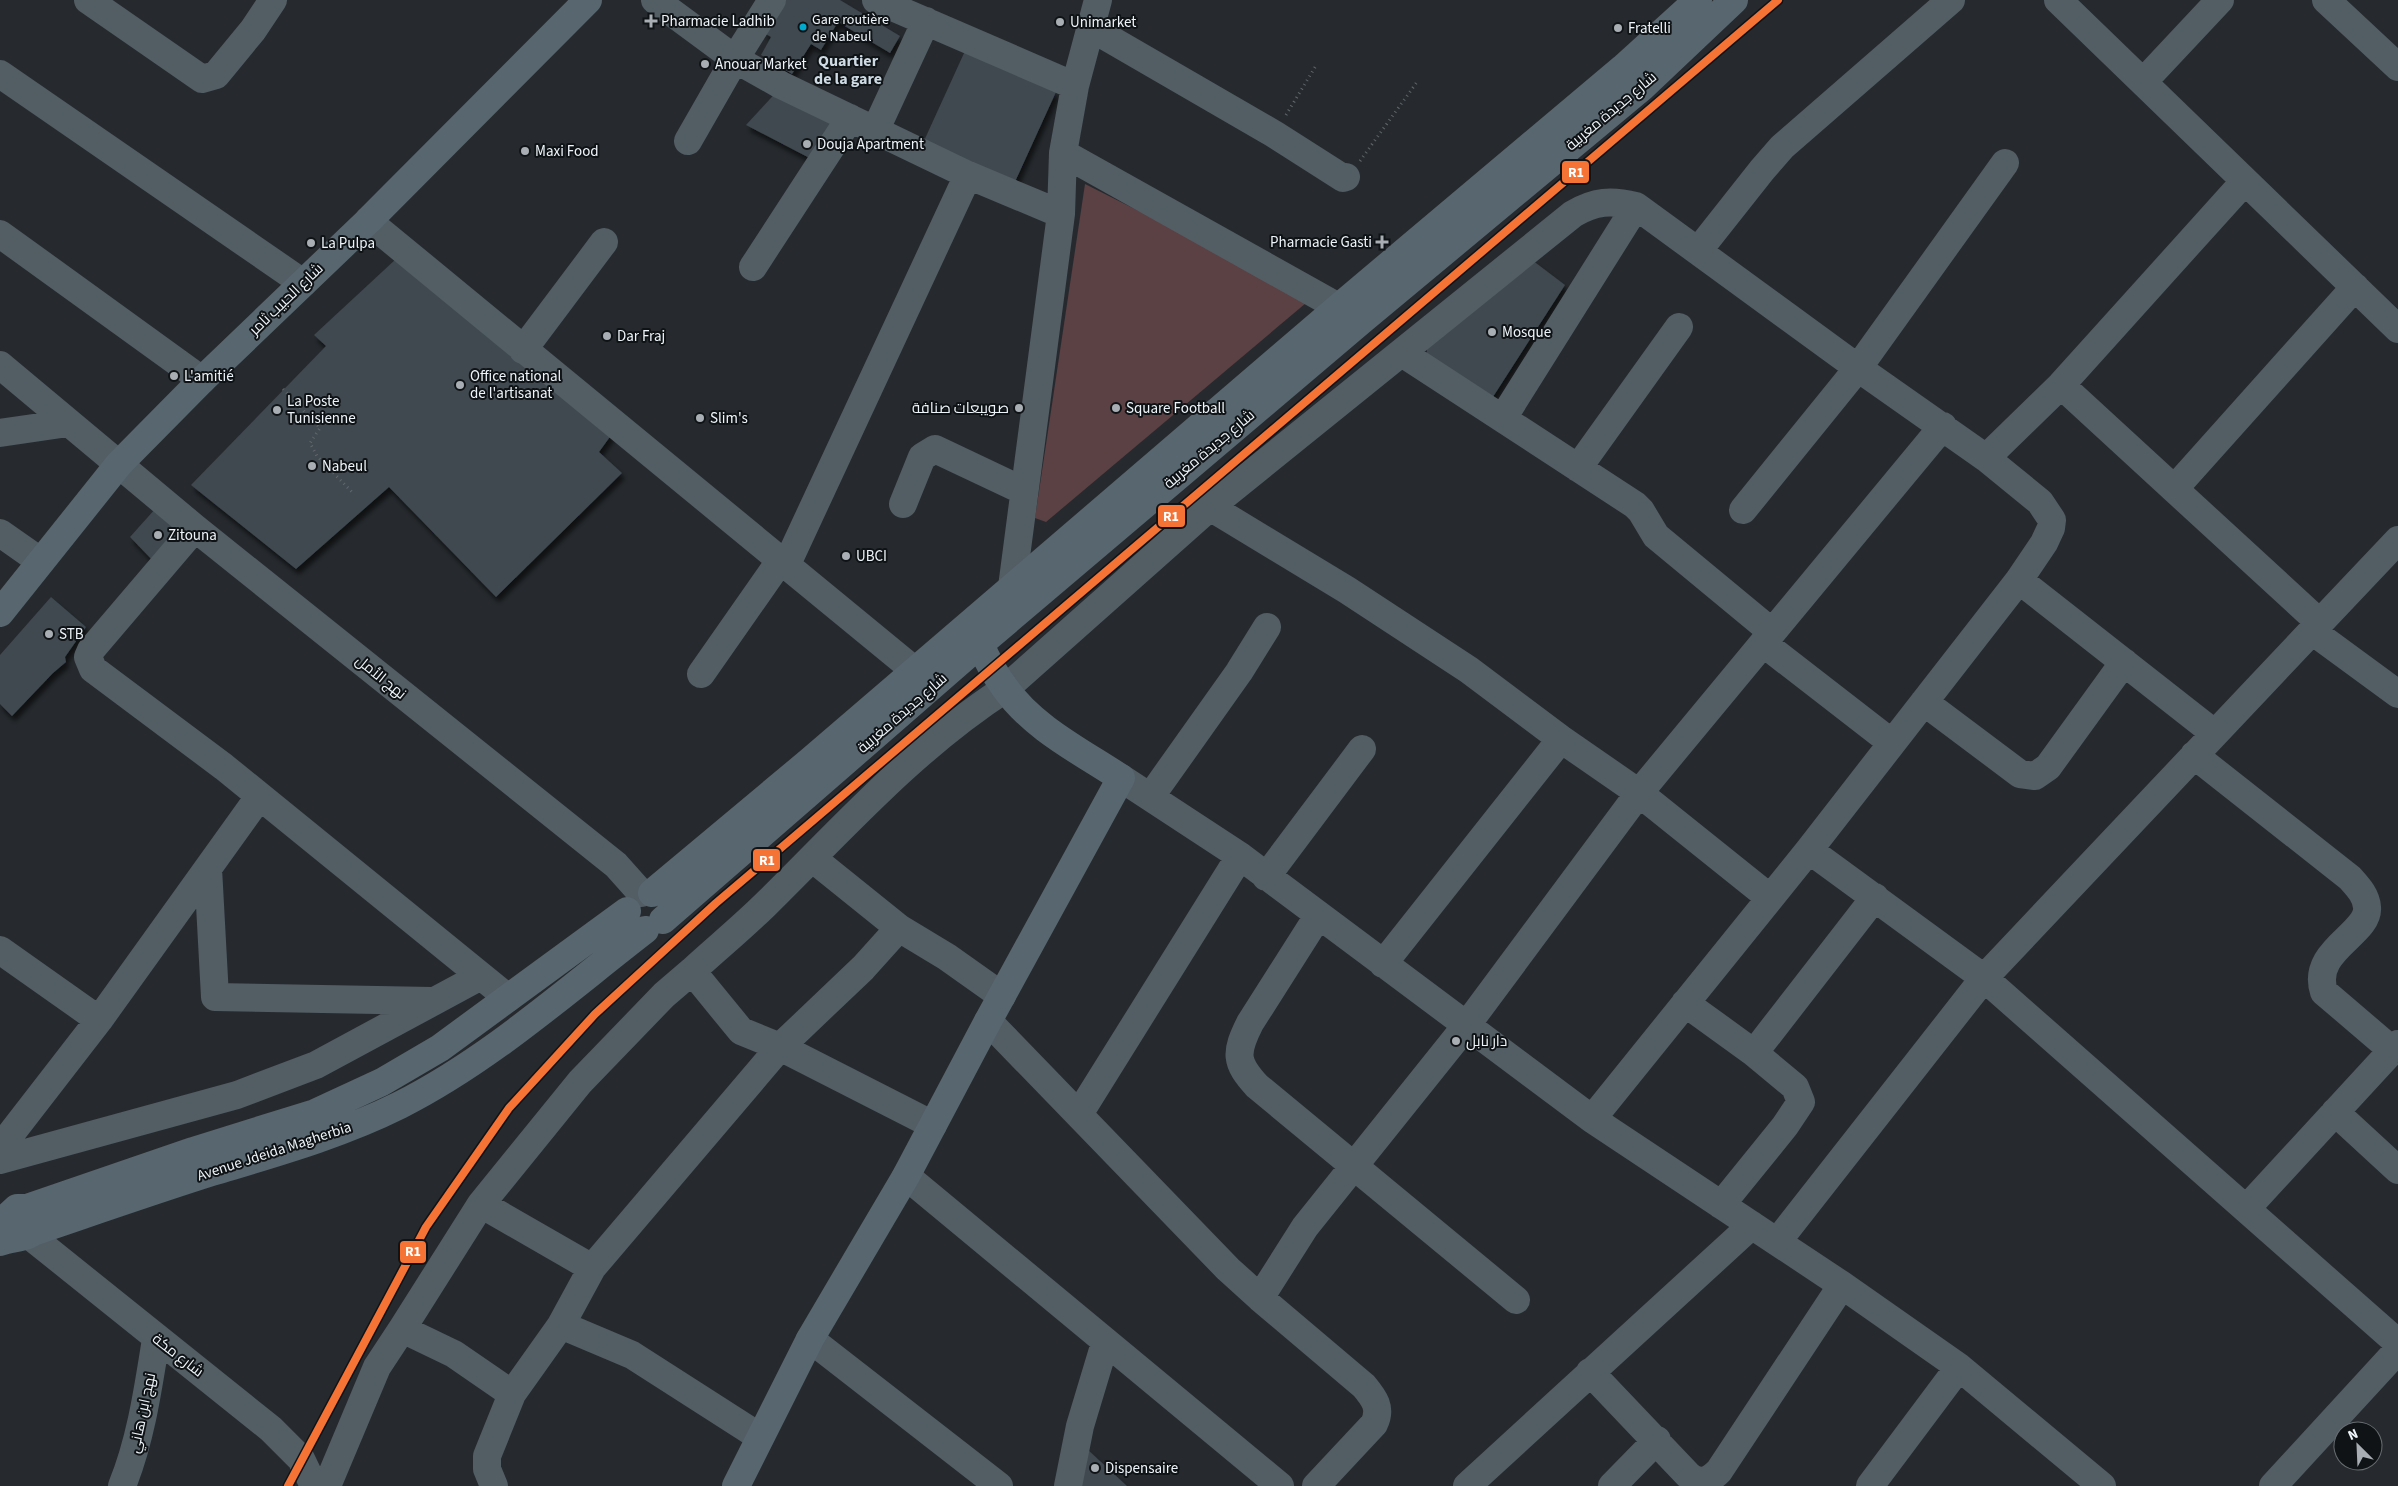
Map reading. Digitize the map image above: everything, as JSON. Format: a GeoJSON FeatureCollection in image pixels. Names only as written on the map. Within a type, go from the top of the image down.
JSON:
{"type":"FeatureCollection","features":[{"type":"Feature","properties":{"kind":"main road","name":"شارع الحبيب ثامر"},"geometry":{"type":"LineString","coordinates":[[0,613],[119,464],[202,380],[368,221],[588,0]]}},
{"type":"Feature","properties":{"kind":"main road","name":"شارع جديدة مغربية"},"geometry":{"type":"LineString","coordinates":[[646,909],[980,644],[1698,0]]}},
{"type":"Feature","properties":{"kind":"main road","name":"شارع جديدة مغربية"},"geometry":{"type":"LineString","coordinates":[[646,909],[914,670],[1012,587],[1350,313],[1640,88],[1734,0]]}},
{"type":"Feature","properties":{"kind":"main road"},"geometry":{"type":"LineString","coordinates":[[736,1486],[810,1339],[906,1176],[988,1021],[1121,778],[1037,722],[1005,689],[980,644]]}},
{"type":"Feature","properties":{"kind":"main road","name":"Avenue Jdeida Magherbia"},"geometry":{"type":"LineString","coordinates":[[13,1224],[193,1151],[315,1113],[382,1082],[432,1053],[508,998],[646,909]]}},
{"type":"Feature","properties":{"kind":"main road","name":"Avenue Jdeida Magherbia"},"geometry":{"type":"LineString","coordinates":[[13,1224],[179,1182],[325,1137],[399,1106],[487,1053],[646,909]]}},
{"type":"Feature","properties":{"kind":"street"},"geometry":{"type":"LineString","coordinates":[[88,0],[202,78],[210,78],[216,74],[253,30],[273,0]]}},
{"type":"Feature","properties":{"kind":"street"},"geometry":{"type":"LineString","coordinates":[[655,0],[735,59],[781,85],[968,175],[1061,214]]}},
{"type":"Feature","properties":{"kind":"street"},"geometry":{"type":"LineString","coordinates":[[688,141],[735,59],[772,0]]}},
{"type":"Feature","properties":{"kind":"street"},"geometry":{"type":"LineString","coordinates":[[876,0],[1075,86]]}},
{"type":"Feature","properties":{"kind":"street"},"geometry":{"type":"LineString","coordinates":[[1012,587],[1061,214],[1063,152],[1075,86],[1098,0]]}},
{"type":"Feature","properties":{"kind":"street"},"geometry":{"type":"LineString","coordinates":[[1698,251],[1782,147],[1951,0]]}},
{"type":"Feature","properties":{"kind":"street"},"geometry":{"type":"LineString","coordinates":[[2058,0],[2398,329]]}},
{"type":"Feature","properties":{"kind":"street"},"geometry":{"type":"LineString","coordinates":[[2144,82],[2220,0]]}},
{"type":"Feature","properties":{"kind":"street"},"geometry":{"type":"LineString","coordinates":[[2326,0],[2398,67]]}},
{"type":"Feature","properties":{"kind":"street"},"geometry":{"type":"LineString","coordinates":[[875,131],[926,21]]}},
{"type":"Feature","properties":{"kind":"street"},"geometry":{"type":"LineString","coordinates":[[1091,28],[1274,134],[1343,178],[1346,177]]}},
{"type":"Feature","properties":{"kind":"street"},"geometry":{"type":"LineString","coordinates":[[0,74],[303,283]]}},
{"type":"Feature","properties":{"kind":"street"},"geometry":{"type":"LineString","coordinates":[[753,267],[850,118]]}},
{"type":"Feature","properties":{"kind":"street"},"geometry":{"type":"LineString","coordinates":[[1063,152],[1350,313]]}},
{"type":"Feature","properties":{"kind":"street"},"geometry":{"type":"LineString","coordinates":[[1743,510],[1858,368],[2005,163]]}},
{"type":"Feature","properties":{"kind":"street"},"geometry":{"type":"LineString","coordinates":[[701,674],[783,563],[968,175]]}},
{"type":"Feature","properties":{"kind":"street"},"geometry":{"type":"LineString","coordinates":[[1986,458],[2061,385],[2245,181]]}},
{"type":"Feature","properties":{"kind":"street"},"geometry":{"type":"LineString","coordinates":[[327,1486],[377,1366],[481,1204],[580,1082],[664,994],[766,904],[876,792],[915,757],[973,710],[1005,689],[1210,507],[1573,214],[1597,203],[1613,201],[1636,206],[1858,368],[1943,426],[2040,502],[2052,520],[2051,528],[2044,543],[2019,580],[1809,850],[1592,1119]]}},
{"type":"Feature","properties":{"kind":"street"},"geometry":{"type":"LineString","coordinates":[[1503,418],[1636,206]]}},
{"type":"Feature","properties":{"kind":"street"},"geometry":{"type":"LineString","coordinates":[[368,221],[914,670]]}},
{"type":"Feature","properties":{"kind":"street"},"geometry":{"type":"LineString","coordinates":[[0,234],[202,380]]}},
{"type":"Feature","properties":{"kind":"street"},"geometry":{"type":"LineString","coordinates":[[523,350],[604,242]]}},
{"type":"Feature","properties":{"kind":"street"},"geometry":{"type":"LineString","coordinates":[[2175,488],[2355,287]]}},
{"type":"Feature","properties":{"kind":"street"},"geometry":{"type":"LineString","coordinates":[[1578,468],[1679,327]]}},
{"type":"Feature","properties":{"kind":"street"},"geometry":{"type":"LineString","coordinates":[[1402,353],[1635,506],[1641,511],[1656,536],[1768,638],[1892,743]]}},
{"type":"Feature","properties":{"kind":"street","name":"نهج الأمل"},"geometry":{"type":"LineString","coordinates":[[0,365],[195,528],[616,865],[646,909]]}},
{"type":"Feature","properties":{"kind":"street"},"geometry":{"type":"LineString","coordinates":[[2061,385],[2175,488],[2316,627],[2398,694]]}},
{"type":"Feature","properties":{"kind":"street"},"geometry":{"type":"LineString","coordinates":[[0,433],[68,423]]}},
{"type":"Feature","properties":{"kind":"street"},"geometry":{"type":"LineString","coordinates":[[1260,1298],[1305,1227],[1466,1026],[1639,793],[1943,426]]}},
{"type":"Feature","properties":{"kind":"street"},"geometry":{"type":"LineString","coordinates":[[903,504],[922,457],[935,449],[1024,491]]}},
{"type":"Feature","properties":{"kind":"street"},"geometry":{"type":"LineString","coordinates":[[1210,507],[1347,590],[1469,670],[1560,739],[1639,793],[1770,898]]}},
{"type":"Feature","properties":{"kind":"street"},"geometry":{"type":"LineString","coordinates":[[195,528],[91,650],[88,657],[93,669],[224,767],[508,998]]}},
{"type":"Feature","properties":{"kind":"street"},"geometry":{"type":"LineString","coordinates":[[0,533],[40,561]]}},
{"type":"Feature","properties":{"kind":"street"},"geometry":{"type":"LineString","coordinates":[[1777,1242],[1984,978],[2398,540]]}},
{"type":"Feature","properties":{"kind":"street"},"geometry":{"type":"LineString","coordinates":[[2019,580],[2214,733]]}},
{"type":"Feature","properties":{"kind":"street"},"geometry":{"type":"LineString","coordinates":[[1151,796],[1239,672],[1267,627]]}},
{"type":"Feature","properties":{"kind":"street"},"geometry":{"type":"LineString","coordinates":[[1924,702],[2020,774],[2035,776],[2048,767],[2124,662]]}},
{"type":"Feature","properties":{"kind":"street"},"geometry":{"type":"LineString","coordinates":[[1383,964],[1560,739]]}},
{"type":"Feature","properties":{"kind":"street"},"geometry":{"type":"LineString","coordinates":[[1266,877],[1362,749]]}},
{"type":"Feature","properties":{"kind":"street"},"geometry":{"type":"LineString","coordinates":[[2194,755],[2350,878],[2360,889],[2368,910],[2364,919],[2326,962],[2321,983],[2324,992],[2395,1047],[2246,1209]]}},
{"type":"Feature","properties":{"kind":"street"},"geometry":{"type":"LineString","coordinates":[[1121,778],[1240,856],[1592,1119],[1842,1285],[1959,1366],[2091,1483]]}},
{"type":"Feature","properties":{"kind":"street"},"geometry":{"type":"LineString","coordinates":[[0,1148],[98,1020],[259,797]]}},
{"type":"Feature","properties":{"kind":"street"},"geometry":{"type":"LineString","coordinates":[[1809,850],[1984,978],[2398,1343]]}},
{"type":"Feature","properties":{"kind":"street"},"geometry":{"type":"LineString","coordinates":[[1079,1114],[1240,856]]}},
{"type":"Feature","properties":{"kind":"street"},"geometry":{"type":"LineString","coordinates":[[812,858],[899,928],[947,957],[1002,996]]}},
{"type":"Feature","properties":{"kind":"street"},"geometry":{"type":"LineString","coordinates":[[208,868],[215,997],[435,1001]]}},
{"type":"Feature","properties":{"kind":"street"},"geometry":{"type":"LineString","coordinates":[[1754,1053],[1875,897]]}},
{"type":"Feature","properties":{"kind":"street"},"geometry":{"type":"LineString","coordinates":[[1318,916],[1240,1042],[1239,1061],[1243,1071],[1257,1086],[1516,1300]]}},
{"type":"Feature","properties":{"kind":"street"},"geometry":{"type":"LineString","coordinates":[[494,1486],[486,1468],[487,1456],[512,1394],[561,1325],[592,1268],[780,1048],[864,968],[899,928]]}},
{"type":"Feature","properties":{"kind":"street"},"geometry":{"type":"LineString","coordinates":[[0,950],[98,1020]]}},
{"type":"Feature","properties":{"kind":"street"},"geometry":{"type":"LineString","coordinates":[[692,971],[741,1032],[780,1048],[933,1126]]}},
{"type":"Feature","properties":{"kind":"street"},"geometry":{"type":"LineString","coordinates":[[0,1160],[237,1095],[316,1065],[481,976]]}},
{"type":"Feature","properties":{"kind":"street"},"geometry":{"type":"LineString","coordinates":[[1685,1003],[1754,1053],[1795,1087],[1801,1102],[1790,1119],[1722,1205]]}},
{"type":"Feature","properties":{"kind":"street"},"geometry":{"type":"LineString","coordinates":[[988,1021],[1228,1269],[1364,1386],[1375,1399],[1378,1417],[1374,1424],[1316,1486]]}},
{"type":"Feature","properties":{"kind":"street"},"geometry":{"type":"LineString","coordinates":[[2335,1112],[2398,1170]]}},
{"type":"Feature","properties":{"kind":"street"},"geometry":{"type":"LineString","coordinates":[[906,1176],[1105,1343],[1280,1486]]}},
{"type":"Feature","properties":{"kind":"street"},"geometry":{"type":"LineString","coordinates":[[481,1204],[592,1268]]}},
{"type":"Feature","properties":{"kind":"street","name":"شارع مكة"},"geometry":{"type":"LineString","coordinates":[[13,1224],[271,1429],[302,1459],[314,1486]]}},
{"type":"Feature","properties":{"kind":"street"},"geometry":{"type":"LineString","coordinates":[[1467,1486],[1752,1225]]}},
{"type":"Feature","properties":{"kind":"street"},"geometry":{"type":"LineString","coordinates":[[1590,1372],[1693,1479],[1704,1481],[1711,1479],[1727,1459],[1842,1285]]}},
{"type":"Feature","properties":{"kind":"street"},"geometry":{"type":"LineString","coordinates":[[561,1325],[632,1355],[760,1437]]}},
{"type":"Feature","properties":{"kind":"street"},"geometry":{"type":"LineString","coordinates":[[402,1329],[454,1354],[512,1394]]}},
{"type":"Feature","properties":{"kind":"street","name":"نهج ابن هاني"},"geometry":{"type":"LineString","coordinates":[[122,1486],[131,1464],[142,1425],[156,1338]]}},
{"type":"Feature","properties":{"kind":"street"},"geometry":{"type":"LineString","coordinates":[[810,1339],[999,1486]]}},
{"type":"Feature","properties":{"kind":"street"},"geometry":{"type":"LineString","coordinates":[[1068,1486],[1080,1426],[1105,1343]]}},
{"type":"Feature","properties":{"kind":"street"},"geometry":{"type":"LineString","coordinates":[[2273,1486],[2398,1350]]}},
{"type":"Feature","properties":{"kind":"street"},"geometry":{"type":"LineString","coordinates":[[1870,1486],[1959,1366]]}},
{"type":"Feature","properties":{"kind":"street"},"geometry":{"type":"LineString","coordinates":[[1612,1486],[1657,1440]]}},
{"type":"Feature","properties":{"kind":"path"},"geometry":{"type":"LineString","coordinates":[[1274,134],[1317,64]]}},
{"type":"Feature","properties":{"kind":"path"},"geometry":{"type":"LineString","coordinates":[[1346,177],[1417,82]]}},
{"type":"Feature","properties":{"kind":"path"},"geometry":{"type":"LineString","coordinates":[[283,389],[320,428],[310,443],[317,456],[352,492]]}},
{"type":"Feature","properties":{"kind":"shaded area","name":"Square Football"},"geometry":{"type":"Polygon","coordinates":[[[1085,184],[1312,298],[1046,522],[1035,518],[1085,184]]]}},
{"type":"Feature","properties":{"kind":"building"},"geometry":{"type":"Polygon","coordinates":[[[784,0],[840,0],[900,36],[890,53],[838,22],[821,50],[811,44],[792,74],[761,55],[771,37],[764,33],[784,0]]]}},
{"type":"Feature","properties":{"kind":"building"},"geometry":{"type":"Polygon","coordinates":[[[965,51],[1056,92],[1014,184],[923,143],[965,51]]]}},
{"type":"Feature","properties":{"kind":"building","name":"Douja Apartment"},"geometry":{"type":"Polygon","coordinates":[[[781,87],[846,118],[821,164],[746,125],[781,87]]]}},
{"type":"Feature","properties":{"kind":"building","name":"Office national de l'artisanat"},"geometry":{"type":"Polygon","coordinates":[[[396,259],[612,434],[599,452],[622,473],[496,597],[389,487],[296,569],[191,485],[326,346],[314,335],[396,259]]]}},
{"type":"Feature","properties":{"kind":"building"},"geometry":{"type":"Polygon","coordinates":[[[1532,260],[1565,285],[1491,400],[1427,354],[1427,347],[1532,260]]]}},
{"type":"Feature","properties":{"kind":"building","name":"Zitouna"},"geometry":{"type":"Polygon","coordinates":[[[156,508],[186,533],[157,565],[130,537],[156,508]]]}},
{"type":"Feature","properties":{"kind":"building"},"geometry":{"type":"Polygon","coordinates":[[[51,597],[86,627],[65,657],[66,662],[12,716],[0,704],[0,655],[51,597]]]}},
{"type":"Feature","properties":{"kind":"building","name":"Dispensaire"},"geometry":{"type":"Polygon","coordinates":[[[1087,1449],[1127,1486],[1078,1486],[1087,1449]]]}},
{"type":"Feature","properties":{"kind":"railway"},"geometry":{"type":"LineString","coordinates":[[1723,46],[1778,0]]}},
{"type":"Feature","properties":{"kind":"transit line","name":"R1"},"geometry":{"type":"LineString","coordinates":[[288,1486],[426,1227],[509,1108],[595,1014],[716,903],[1778,0]]}},
{"type":"Feature","properties":{"kind":"place","name":"Pharmacie Ladhib"},"geometry":{"type":"Point","coordinates":[651,21]}},
{"type":"Feature","properties":{"kind":"place","name":"Unimarket"},"geometry":{"type":"Point","coordinates":[1060,22]}},
{"type":"Feature","properties":{"kind":"place","name":"Gare routière de Nabeul"},"geometry":{"type":"Point","coordinates":[803,27]}},
{"type":"Feature","properties":{"kind":"place","name":"Fratelli"},"geometry":{"type":"Point","coordinates":[1618,28]}},
{"type":"Feature","properties":{"kind":"place","name":"Anouar Market"},"geometry":{"type":"Point","coordinates":[705,64]}},
{"type":"Feature","properties":{"kind":"place","name":"Douja Apartment"},"geometry":{"type":"Point","coordinates":[807,144]}},
{"type":"Feature","properties":{"kind":"place","name":"Maxi Food"},"geometry":{"type":"Point","coordinates":[525,151]}},
{"type":"Feature","properties":{"kind":"place","name":"Pharmacie Gasti"},"geometry":{"type":"Point","coordinates":[1382,242]}},
{"type":"Feature","properties":{"kind":"place","name":"La Pulpa"},"geometry":{"type":"Point","coordinates":[311,243]}},
{"type":"Feature","properties":{"kind":"place","name":"Mosque"},"geometry":{"type":"Point","coordinates":[1492,332]}},
{"type":"Feature","properties":{"kind":"place","name":"Dar Fraj"},"geometry":{"type":"Point","coordinates":[607,336]}},
{"type":"Feature","properties":{"kind":"place","name":"L'amitié"},"geometry":{"type":"Point","coordinates":[174,376]}},
{"type":"Feature","properties":{"kind":"place","name":"Office national de l'artisanat"},"geometry":{"type":"Point","coordinates":[460,385]}},
{"type":"Feature","properties":{"kind":"place","name":"صويبعات صنافة"},"geometry":{"type":"Point","coordinates":[1019,408]}},
{"type":"Feature","properties":{"kind":"place","name":"Square Football"},"geometry":{"type":"Point","coordinates":[1116,408]}},
{"type":"Feature","properties":{"kind":"place","name":"La Poste Tunisienne"},"geometry":{"type":"Point","coordinates":[277,410]}},
{"type":"Feature","properties":{"kind":"place","name":"Slim's"},"geometry":{"type":"Point","coordinates":[700,418]}},
{"type":"Feature","properties":{"kind":"place","name":"Nabeul"},"geometry":{"type":"Point","coordinates":[312,466]}},
{"type":"Feature","properties":{"kind":"place","name":"Zitouna"},"geometry":{"type":"Point","coordinates":[158,535]}},
{"type":"Feature","properties":{"kind":"place","name":"UBCI"},"geometry":{"type":"Point","coordinates":[846,556]}},
{"type":"Feature","properties":{"kind":"place","name":"STB"},"geometry":{"type":"Point","coordinates":[49,634]}},
{"type":"Feature","properties":{"kind":"place","name":"دار نابل"},"geometry":{"type":"Point","coordinates":[1456,1041]}},
{"type":"Feature","properties":{"kind":"place","name":"Dispensaire"},"geometry":{"type":"Point","coordinates":[1095,1468]}},
{"type":"Feature","properties":{"kind":"district","name":"Quartier de la gare"},"geometry":{"type":"Point","coordinates":[848,69]}}]}
